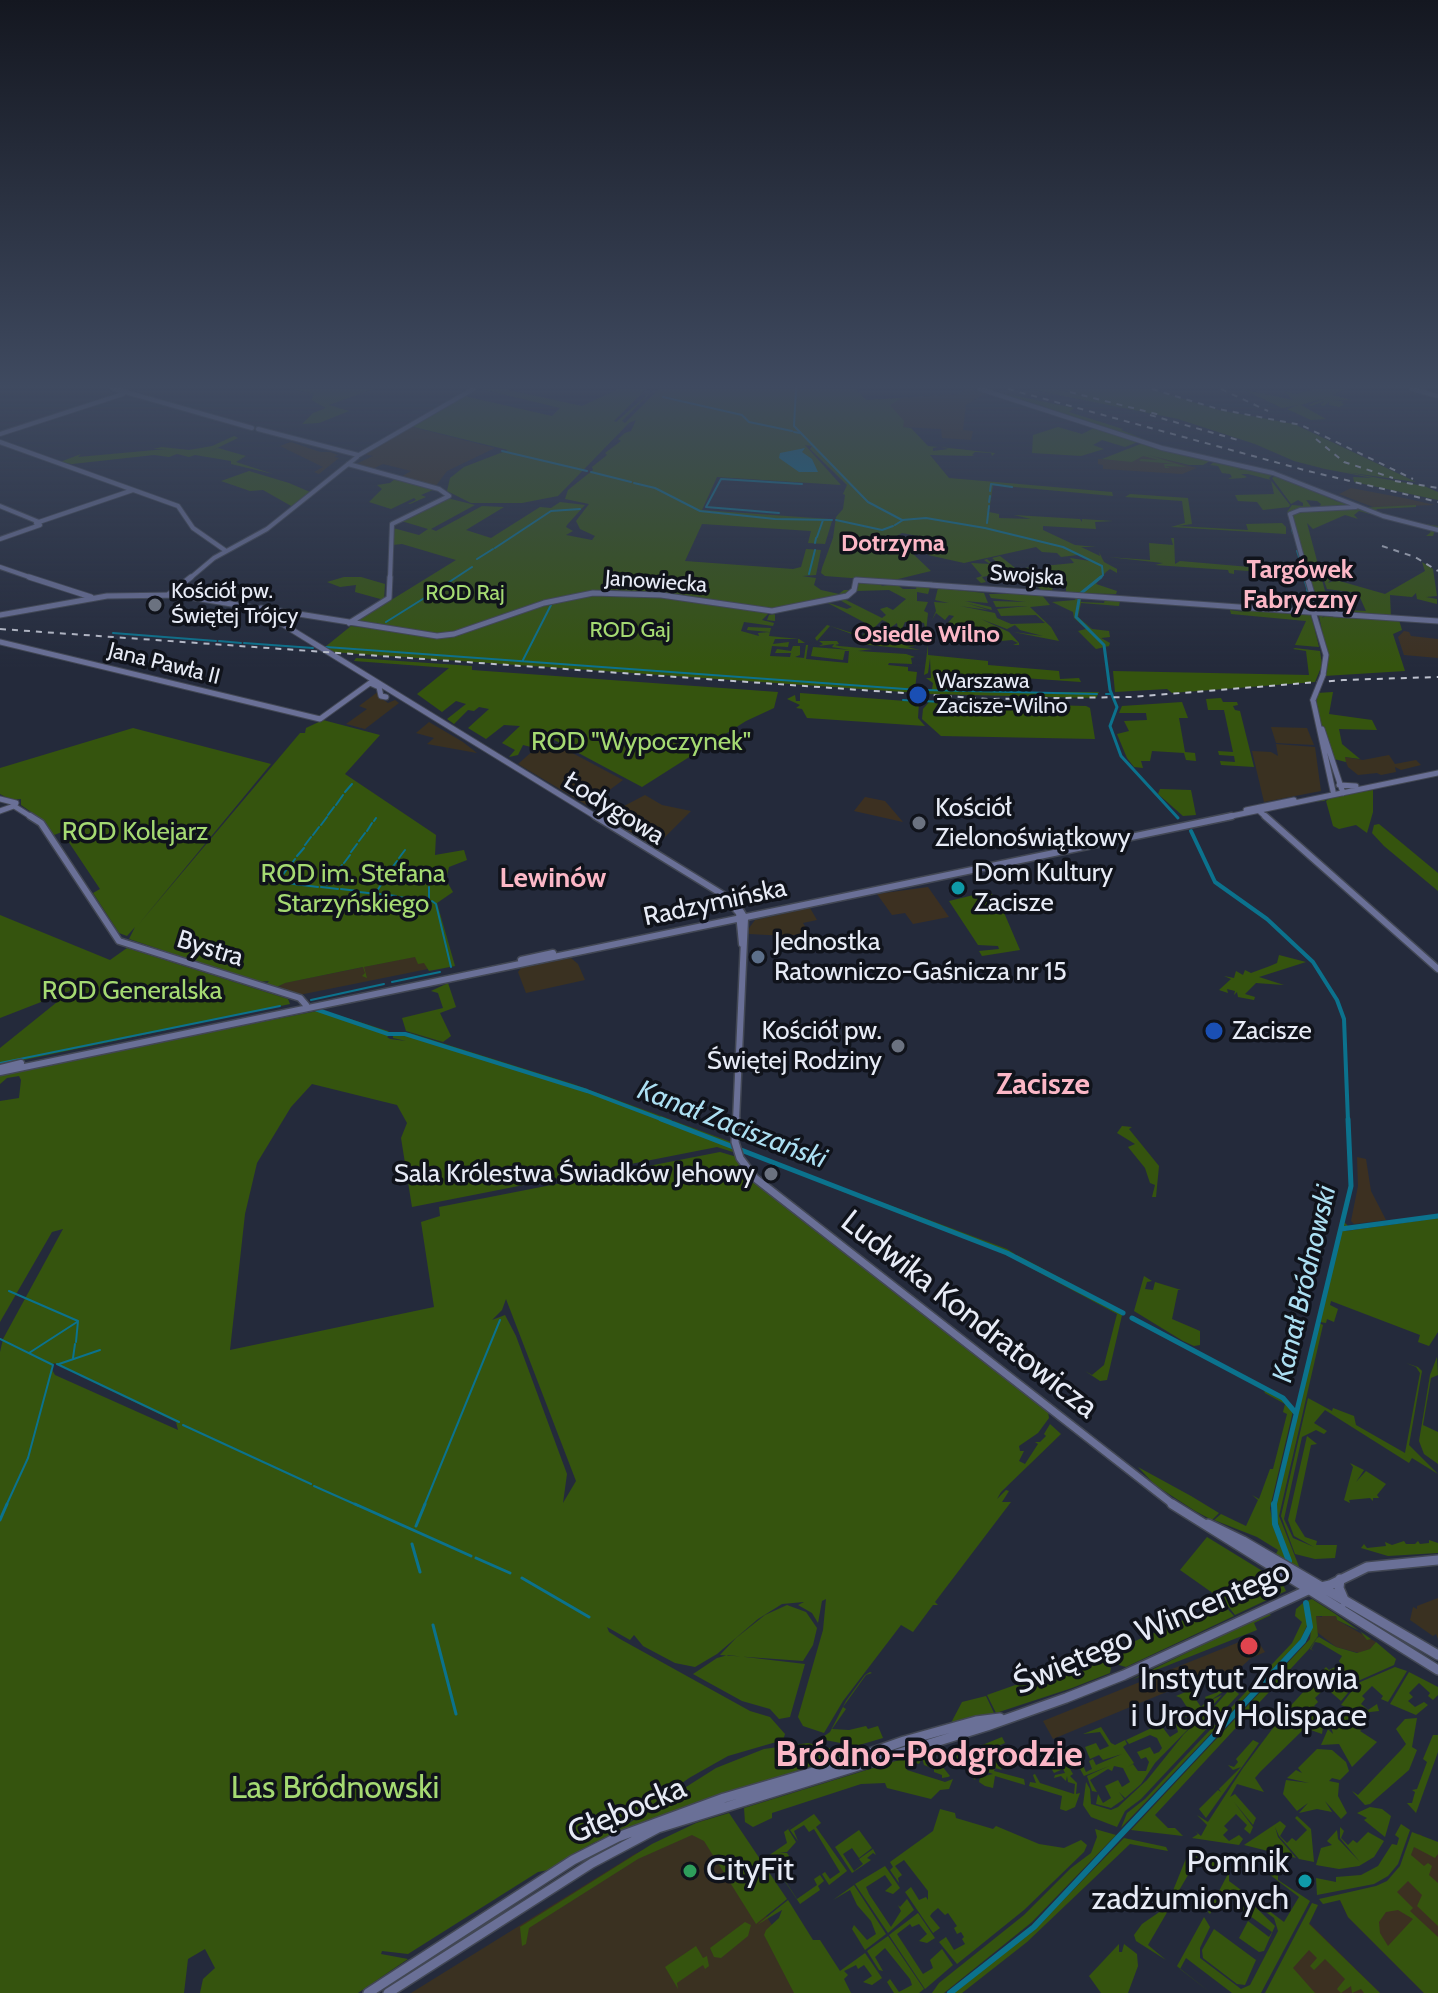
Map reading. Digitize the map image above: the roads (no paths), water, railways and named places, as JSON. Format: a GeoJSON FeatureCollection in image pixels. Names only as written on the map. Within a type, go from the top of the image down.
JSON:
{"type":"FeatureCollection","features":[{"type":"Feature","properties":{"kind":"street"},"geometry":{"type":"LineString","coordinates":[[111,482],[178,506],[193,528],[227,551]]}},
{"type":"Feature","properties":{"kind":"street"},"geometry":{"type":"LineString","coordinates":[[168,595],[227,551],[267,529],[326,482]]}},
{"type":"Feature","properties":{"kind":"street"},"geometry":{"type":"LineString","coordinates":[[350,624],[389,598],[392,524],[449,496],[440,489],[413,482]]}},
{"type":"Feature","properties":{"kind":"street"},"geometry":{"type":"LineString","coordinates":[[1296,482],[1359,507],[1438,530]]}},
{"type":"Feature","properties":{"kind":"street"},"geometry":{"type":"LineString","coordinates":[[0,539],[133,490]]}},
{"type":"Feature","properties":{"kind":"street"},"geometry":{"type":"LineString","coordinates":[[0,506],[37,523]]}},
{"type":"Feature","properties":{"kind":"street"},"geometry":{"type":"LineString","coordinates":[[1338,789],[1327,740],[1315,715],[1313,700],[1323,675],[1326,655],[1290,516],[1294,511],[1359,507]]}},
{"type":"Feature","properties":{"kind":"street"},"geometry":{"type":"LineString","coordinates":[[0,567],[91,597]]}},
{"type":"Feature","properties":{"kind":"street","name":"Janowiecka"},"geometry":{"type":"LineString","coordinates":[[246,606],[442,636],[544,603],[606,592],[661,595],[780,610],[847,596],[854,591],[856,580]]}},
{"type":"Feature","properties":{"kind":"street","name":"Swojska"},"geometry":{"type":"LineString","coordinates":[[856,580],[1438,621]]}},
{"type":"Feature","properties":{"kind":"street"},"geometry":{"type":"LineString","coordinates":[[175,588],[174,594],[246,606]]}},
{"type":"Feature","properties":{"kind":"street"},"geometry":{"type":"LineString","coordinates":[[0,615],[91,597],[184,596]]}},
{"type":"Feature","properties":{"kind":"street","name":"Łodygowa"},"geometry":{"type":"LineString","coordinates":[[246,606],[265,613],[484,752],[727,896],[742,916]]}},
{"type":"Feature","properties":{"kind":"street"},"geometry":{"type":"LineString","coordinates":[[265,613],[274,611]]}},
{"type":"Feature","properties":{"kind":"street","name":"Jana Pawła II"},"geometry":{"type":"LineString","coordinates":[[0,642],[320,719],[370,682],[378,686],[381,696],[392,695]]}},
{"type":"Feature","properties":{"kind":"street","name":"Łodygowa"},"geometry":{"type":"LineString","coordinates":[[392,695],[657,857]]}},
{"type":"Feature","properties":{"kind":"street"},"geometry":{"type":"LineString","coordinates":[[484,752],[493,754]]}},
{"type":"Feature","properties":{"kind":"street","name":"Radzymińska"},"geometry":{"type":"LineString","coordinates":[[0,1070],[301,1005],[1257,810],[1338,789],[1437,771]]}},
{"type":"Feature","properties":{"kind":"street","name":"Radzymińska"},"geometry":{"type":"LineString","coordinates":[[1257,810],[1338,789],[1437,771]]}},
{"type":"Feature","properties":{"kind":"street"},"geometry":{"type":"LineString","coordinates":[[0,799],[11,805]]}},
{"type":"Feature","properties":{"kind":"street"},"geometry":{"type":"LineString","coordinates":[[0,811],[11,805]]}},
{"type":"Feature","properties":{"kind":"street","name":"Bystra"},"geometry":{"type":"LineString","coordinates":[[11,805],[32,814],[43,825],[119,941],[303,999],[301,1005]]}},
{"type":"Feature","properties":{"kind":"street"},"geometry":{"type":"LineString","coordinates":[[1257,810],[1438,969]]}},
{"type":"Feature","properties":{"kind":"street","name":"Ludwika Kondratowicza"},"geometry":{"type":"LineString","coordinates":[[742,916],[736,1146],[750,1173],[1145,1485],[1438,1670]]}},
{"type":"Feature","properties":{"kind":"street","name":"Radzymińska"},"geometry":{"type":"LineString","coordinates":[[0,1070],[301,1005]]}},
{"type":"Feature","properties":{"kind":"street","name":"Ludwika Kondratowicza"},"geometry":{"type":"LineString","coordinates":[[1187,1514],[1241,1539],[1438,1655]]}},
{"type":"Feature","properties":{"kind":"street","name":"Świętego Wincentego"},"geometry":{"type":"LineString","coordinates":[[936,1737],[1121,1677],[1308,1590],[1330,1585],[1340,1578],[1376,1565],[1438,1560]]}},
{"type":"Feature","properties":{"kind":"street"},"geometry":{"type":"LineString","coordinates":[[1340,1578],[1339,1588],[1345,1602]]}},
{"type":"Feature","properties":{"kind":"street","name":"Głębocka"},"geometry":{"type":"LineString","coordinates":[[368,1993],[573,1860],[618,1837],[724,1798],[936,1737]]}},
{"type":"Feature","properties":{"kind":"street","name":"Głębocka"},"geometry":{"type":"LineString","coordinates":[[388,1993],[592,1863],[647,1833],[691,1815],[936,1737]]}},
{"type":"Feature","properties":{"kind":"waterway"},"geometry":{"type":"LineString","coordinates":[[719,482],[706,507],[779,513]]}},
{"type":"Feature","properties":{"kind":"waterway"},"geometry":{"type":"LineString","coordinates":[[770,482],[802,484]]}},
{"type":"Feature","properties":{"kind":"waterway","name":"Kanał Bródnowski"},"geometry":{"type":"LineString","coordinates":[[849,482],[868,502],[902,520],[926,518],[985,528],[1063,547],[1102,566],[1101,577]]}},
{"type":"Feature","properties":{"kind":"waterway"},"geometry":{"type":"LineString","coordinates":[[634,483],[655,488],[700,511],[775,519],[832,520]]}},
{"type":"Feature","properties":{"kind":"waterway"},"geometry":{"type":"LineString","coordinates":[[990,491],[991,484],[1012,487]]}},
{"type":"Feature","properties":{"kind":"waterway"},"geometry":{"type":"LineString","coordinates":[[989,502],[990,496]]}},
{"type":"Feature","properties":{"kind":"waterway"},"geometry":{"type":"LineString","coordinates":[[987,523],[989,506]]}},
{"type":"Feature","properties":{"kind":"waterway"},"geometry":{"type":"LineString","coordinates":[[495,548],[551,511],[580,509]]}},
{"type":"Feature","properties":{"kind":"waterway"},"geometry":{"type":"LineString","coordinates":[[817,537],[823,520]]}},
{"type":"Feature","properties":{"kind":"waterway"},"geometry":{"type":"LineString","coordinates":[[836,520],[882,530],[893,526]]}},
{"type":"Feature","properties":{"kind":"waterway","name":"Kanał Bródnowski"},"geometry":{"type":"LineString","coordinates":[[895,525],[903,520]]}},
{"type":"Feature","properties":{"kind":"waterway"},"geometry":{"type":"LineString","coordinates":[[1292,529],[1293,533]]}},
{"type":"Feature","properties":{"kind":"waterway"},"geometry":{"type":"LineString","coordinates":[[815,543],[816,538]]}},
{"type":"Feature","properties":{"kind":"waterway"},"geometry":{"type":"LineString","coordinates":[[477,559],[493,549]]}},
{"type":"Feature","properties":{"kind":"waterway"},"geometry":{"type":"LineString","coordinates":[[809,574],[815,550]]}},
{"type":"Feature","properties":{"kind":"waterway"},"geometry":{"type":"LineString","coordinates":[[1297,551],[1300,560]]}},
{"type":"Feature","properties":{"kind":"waterway"},"geometry":{"type":"LineString","coordinates":[[428,596],[472,567]]}},
{"type":"Feature","properties":{"kind":"waterway"},"geometry":{"type":"LineString","coordinates":[[1303,575],[1307,588]]}},
{"type":"Feature","properties":{"kind":"waterway","name":"Kanał Bródnowski"},"geometry":{"type":"LineString","coordinates":[[1101,577],[1080,594],[1076,617],[1104,645],[1110,690],[1117,707],[1110,726],[1121,756],[1178,818]]}},
{"type":"Feature","properties":{"kind":"waterway"},"geometry":{"type":"LineString","coordinates":[[1307,590],[1311,607]]}},
{"type":"Feature","properties":{"kind":"waterway"},"geometry":{"type":"LineString","coordinates":[[386,622],[426,597]]}},
{"type":"Feature","properties":{"kind":"waterway"},"geometry":{"type":"LineString","coordinates":[[523,660],[551,605]]}},
{"type":"Feature","properties":{"kind":"waterway"},"geometry":{"type":"LineString","coordinates":[[113,633],[216,641]]}},
{"type":"Feature","properties":{"kind":"waterway"},"geometry":{"type":"LineString","coordinates":[[219,641],[241,643]]}},
{"type":"Feature","properties":{"kind":"waterway"},"geometry":{"type":"LineString","coordinates":[[244,643],[313,648]]}},
{"type":"Feature","properties":{"kind":"waterway"},"geometry":{"type":"LineString","coordinates":[[326,647],[919,690]]}},
{"type":"Feature","properties":{"kind":"waterway"},"geometry":{"type":"LineString","coordinates":[[923,690],[1097,694]]}},
{"type":"Feature","properties":{"kind":"waterway","name":"Kanał Bródnowski"},"geometry":{"type":"LineString","coordinates":[[1106,694],[1111,694]]}},
{"type":"Feature","properties":{"kind":"waterway"},"geometry":{"type":"LineString","coordinates":[[903,700],[918,701]]}},
{"type":"Feature","properties":{"kind":"waterway"},"geometry":{"type":"LineString","coordinates":[[922,701],[943,702]]}},
{"type":"Feature","properties":{"kind":"waterway"},"geometry":{"type":"LineString","coordinates":[[944,702],[978,704]]}},
{"type":"Feature","properties":{"kind":"waterway"},"geometry":{"type":"LineString","coordinates":[[345,792],[352,784]]}},
{"type":"Feature","properties":{"kind":"waterway"},"geometry":{"type":"LineString","coordinates":[[336,805],[343,795]]}},
{"type":"Feature","properties":{"kind":"waterway"},"geometry":{"type":"LineString","coordinates":[[328,815],[334,807]]}},
{"type":"Feature","properties":{"kind":"waterway"},"geometry":{"type":"LineString","coordinates":[[321,825],[327,817]]}},
{"type":"Feature","properties":{"kind":"waterway"},"geometry":{"type":"LineString","coordinates":[[367,831],[372,823]]}},
{"type":"Feature","properties":{"kind":"waterway"},"geometry":{"type":"LineString","coordinates":[[313,835],[319,827]]}},
{"type":"Feature","properties":{"kind":"waterway","name":"Kanał Bródnowski"},"geometry":{"type":"LineString","coordinates":[[1191,831],[1215,882],[1267,919],[1313,962],[1337,1000],[1344,1019],[1348,1121]]}},
{"type":"Feature","properties":{"kind":"waterway"},"geometry":{"type":"LineString","coordinates":[[359,841],[365,833]]}},
{"type":"Feature","properties":{"kind":"waterway"},"geometry":{"type":"LineString","coordinates":[[305,845],[311,837]]}},
{"type":"Feature","properties":{"kind":"waterway"},"geometry":{"type":"LineString","coordinates":[[351,852],[357,844]]}},
{"type":"Feature","properties":{"kind":"waterway"},"geometry":{"type":"LineString","coordinates":[[297,856],[304,848]]}},
{"type":"Feature","properties":{"kind":"waterway"},"geometry":{"type":"LineString","coordinates":[[399,858],[405,850]]}},
{"type":"Feature","properties":{"kind":"waterway"},"geometry":{"type":"LineString","coordinates":[[344,863],[350,855]]}},
{"type":"Feature","properties":{"kind":"waterway"},"geometry":{"type":"LineString","coordinates":[[289,867],[295,859]]}},
{"type":"Feature","properties":{"kind":"waterway"},"geometry":{"type":"LineString","coordinates":[[391,869],[397,861]]}},
{"type":"Feature","properties":{"kind":"waterway"},"geometry":{"type":"LineString","coordinates":[[336,874],[342,865]]}},
{"type":"Feature","properties":{"kind":"waterway"},"geometry":{"type":"LineString","coordinates":[[280,879],[287,869]]}},
{"type":"Feature","properties":{"kind":"waterway"},"geometry":{"type":"LineString","coordinates":[[384,880],[390,872]]}},
{"type":"Feature","properties":{"kind":"waterway"},"geometry":{"type":"LineString","coordinates":[[327,885],[334,876]]}},
{"type":"Feature","properties":{"kind":"waterway"},"geometry":{"type":"LineString","coordinates":[[283,882],[300,885]]}},
{"type":"Feature","properties":{"kind":"waterway"},"geometry":{"type":"LineString","coordinates":[[377,891],[382,883]]}},
{"type":"Feature","properties":{"kind":"waterway"},"geometry":{"type":"LineString","coordinates":[[302,885],[318,887]]}},
{"type":"Feature","properties":{"kind":"waterway"},"geometry":{"type":"LineString","coordinates":[[321,887],[338,889]]}},
{"type":"Feature","properties":{"kind":"waterway"},"geometry":{"type":"LineString","coordinates":[[429,887],[429,901]]}},
{"type":"Feature","properties":{"kind":"waterway"},"geometry":{"type":"LineString","coordinates":[[341,889],[358,891]]}},
{"type":"Feature","properties":{"kind":"waterway"},"geometry":{"type":"LineString","coordinates":[[359,892],[377,894]]}},
{"type":"Feature","properties":{"kind":"waterway"},"geometry":{"type":"LineString","coordinates":[[380,894],[396,896]]}},
{"type":"Feature","properties":{"kind":"waterway"},"geometry":{"type":"LineString","coordinates":[[398,897],[406,898]]}},
{"type":"Feature","properties":{"kind":"waterway"},"geometry":{"type":"LineString","coordinates":[[410,898],[425,900]]}},
{"type":"Feature","properties":{"kind":"waterway"},"geometry":{"type":"LineString","coordinates":[[432,901],[436,904],[451,967]]}},
{"type":"Feature","properties":{"kind":"waterway"},"geometry":{"type":"LineString","coordinates":[[392,982],[440,972]]}},
{"type":"Feature","properties":{"kind":"waterway"},"geometry":{"type":"LineString","coordinates":[[311,1000],[384,984]]}},
{"type":"Feature","properties":{"kind":"waterway"},"geometry":{"type":"LineString","coordinates":[[0,1063],[280,1006]]}},
{"type":"Feature","properties":{"kind":"waterway","name":"Kanał Zaciszański"},"geometry":{"type":"LineString","coordinates":[[315,1009],[388,1034],[405,1034],[587,1091],[666,1121]]}},
{"type":"Feature","properties":{"kind":"waterway","name":"Kanał Zaciszański"},"geometry":{"type":"LineString","coordinates":[[661,1119],[1007,1253],[1123,1313]]}},
{"type":"Feature","properties":{"kind":"waterway","name":"Kanał Bródnowski"},"geometry":{"type":"LineString","coordinates":[[1274,1506],[1351,1186],[1348,1119]]}},
{"type":"Feature","properties":{"kind":"waterway"},"geometry":{"type":"LineString","coordinates":[[1341,1229],[1438,1216]]}},
{"type":"Feature","properties":{"kind":"waterway"},"geometry":{"type":"LineString","coordinates":[[9,1291],[78,1321],[76,1342]]}},
{"type":"Feature","properties":{"kind":"waterway","name":"Kanał Zaciszański"},"geometry":{"type":"LineString","coordinates":[[1132,1318],[1283,1398],[1295,1412]]}},
{"type":"Feature","properties":{"kind":"waterway"},"geometry":{"type":"LineString","coordinates":[[424,1506],[500,1320]]}},
{"type":"Feature","properties":{"kind":"waterway"},"geometry":{"type":"LineString","coordinates":[[29,1353],[77,1322]]}},
{"type":"Feature","properties":{"kind":"waterway"},"geometry":{"type":"LineString","coordinates":[[0,1339],[53,1365],[28,1458],[6,1506]]}},
{"type":"Feature","properties":{"kind":"waterway"},"geometry":{"type":"LineString","coordinates":[[73,1358],[75,1344]]}},
{"type":"Feature","properties":{"kind":"waterway"},"geometry":{"type":"LineString","coordinates":[[59,1364],[100,1350]]}},
{"type":"Feature","properties":{"kind":"waterway"},"geometry":{"type":"LineString","coordinates":[[57,1364],[179,1422]]}},
{"type":"Feature","properties":{"kind":"waterway"},"geometry":{"type":"LineString","coordinates":[[183,1425],[311,1484]]}},
{"type":"Feature","properties":{"kind":"waterway"},"geometry":{"type":"LineString","coordinates":[[314,1486],[359,1506]]}},
{"type":"Feature","properties":{"kind":"waterway"},"geometry":{"type":"LineString","coordinates":[[0,1520],[7,1504]]}},
{"type":"Feature","properties":{"kind":"waterway"},"geometry":{"type":"LineString","coordinates":[[355,1504],[471,1556]]}},
{"type":"Feature","properties":{"kind":"waterway"},"geometry":{"type":"LineString","coordinates":[[416,1526],[425,1504]]}},
{"type":"Feature","properties":{"kind":"waterway","name":"Kanał Bródnowski"},"geometry":{"type":"LineString","coordinates":[[1274,1506],[1275,1524],[1289,1561]]}},
{"type":"Feature","properties":{"kind":"waterway"},"geometry":{"type":"LineString","coordinates":[[412,1544],[420,1572]]}},
{"type":"Feature","properties":{"kind":"waterway"},"geometry":{"type":"LineString","coordinates":[[476,1558],[510,1573]]}},
{"type":"Feature","properties":{"kind":"waterway"},"geometry":{"type":"LineString","coordinates":[[522,1578],[589,1617]]}},
{"type":"Feature","properties":{"kind":"waterway","name":"Kanał Bródnowski"},"geometry":{"type":"LineString","coordinates":[[950,1993],[1034,1927],[1303,1641],[1310,1627],[1306,1603]]}},
{"type":"Feature","properties":{"kind":"waterway"},"geometry":{"type":"LineString","coordinates":[[433,1625],[456,1714]]}},
{"type":"Feature","properties":{"kind":"railway"},"geometry":{"type":"LineString","coordinates":[[1354,482],[1438,502]]}},
{"type":"Feature","properties":{"kind":"railway"},"geometry":{"type":"LineString","coordinates":[[1401,482],[1438,488]]}},
{"type":"Feature","properties":{"kind":"railway"},"geometry":{"type":"LineString","coordinates":[[1382,546],[1415,557],[1438,571]]}},
{"type":"Feature","properties":{"kind":"railway"},"geometry":{"type":"LineString","coordinates":[[0,629],[988,699],[1131,697],[1343,680],[1438,677]]}},
{"type":"Feature","properties":{"kind":"place","name":"Kościół pw. Świętej Trójcy"},"geometry":{"type":"Point","coordinates":[155,605]}},
{"type":"Feature","properties":{"kind":"place","name":"Warszawa Zacisze-Wilno"},"geometry":{"type":"Point","coordinates":[918,695]}},
{"type":"Feature","properties":{"kind":"place","name":"Kościół Zielonoświątkowy"},"geometry":{"type":"Point","coordinates":[919,823]}},
{"type":"Feature","properties":{"kind":"place","name":"Dom Kultury Zacisze"},"geometry":{"type":"Point","coordinates":[958,888]}},
{"type":"Feature","properties":{"kind":"place","name":"Jednostka Ratowniczo-Gaśnicza nr 15"},"geometry":{"type":"Point","coordinates":[758,957]}},
{"type":"Feature","properties":{"kind":"place","name":"Zacisze"},"geometry":{"type":"Point","coordinates":[1214,1031]}},
{"type":"Feature","properties":{"kind":"place","name":"Kościół pw. Świętej Rodziny"},"geometry":{"type":"Point","coordinates":[898,1046]}},
{"type":"Feature","properties":{"kind":"place","name":"Sala Królestwa Świadków Jehowy"},"geometry":{"type":"Point","coordinates":[771,1174]}},
{"type":"Feature","properties":{"kind":"place","name":"Instytut Zdrowia i Urody Holispace"},"geometry":{"type":"Point","coordinates":[1249,1646]}},
{"type":"Feature","properties":{"kind":"place","name":"CityFit"},"geometry":{"type":"Point","coordinates":[690,1871]}},
{"type":"Feature","properties":{"kind":"place","name":"Pomnik zadżumionych"},"geometry":{"type":"Point","coordinates":[1305,1881]}},
{"type":"Feature","properties":{"kind":"district","name":"Dotrzyma"},"geometry":{"type":"Point","coordinates":[893,544]}},
{"type":"Feature","properties":{"kind":"district","name":"Targówek Fabryczny"},"geometry":{"type":"Point","coordinates":[1300,585]}},
{"type":"Feature","properties":{"kind":"district","name":"Osiedle Wilno"},"geometry":{"type":"Point","coordinates":[927,635]}},
{"type":"Feature","properties":{"kind":"district","name":"Lewinów"},"geometry":{"type":"Point","coordinates":[553,879]}},
{"type":"Feature","properties":{"kind":"district","name":"Zacisze"},"geometry":{"type":"Point","coordinates":[1043,1085]}},
{"type":"Feature","properties":{"kind":"district","name":"Bródno-Podgrodzie"},"geometry":{"type":"Point","coordinates":[929,1755]}},
{"type":"Feature","properties":{"kind":"park label","name":"ROD Raj"},"geometry":{"type":"Point","coordinates":[465,594]}},
{"type":"Feature","properties":{"kind":"park label","name":"ROD Gaj"},"geometry":{"type":"Point","coordinates":[630,631]}},
{"type":"Feature","properties":{"kind":"park label","name":"ROD \"Wypoczynek\""},"geometry":{"type":"Point","coordinates":[641,742]}},
{"type":"Feature","properties":{"kind":"park label","name":"ROD Kolejarz"},"geometry":{"type":"Point","coordinates":[135,832]}},
{"type":"Feature","properties":{"kind":"park label","name":"ROD im. Stefana Starzyńskiego"},"geometry":{"type":"Point","coordinates":[353,889]}},
{"type":"Feature","properties":{"kind":"park label","name":"ROD Generalska"},"geometry":{"type":"Point","coordinates":[132,991]}},
{"type":"Feature","properties":{"kind":"park label","name":"Las Bródnowski"},"geometry":{"type":"Point","coordinates":[335,1789]}}]}
